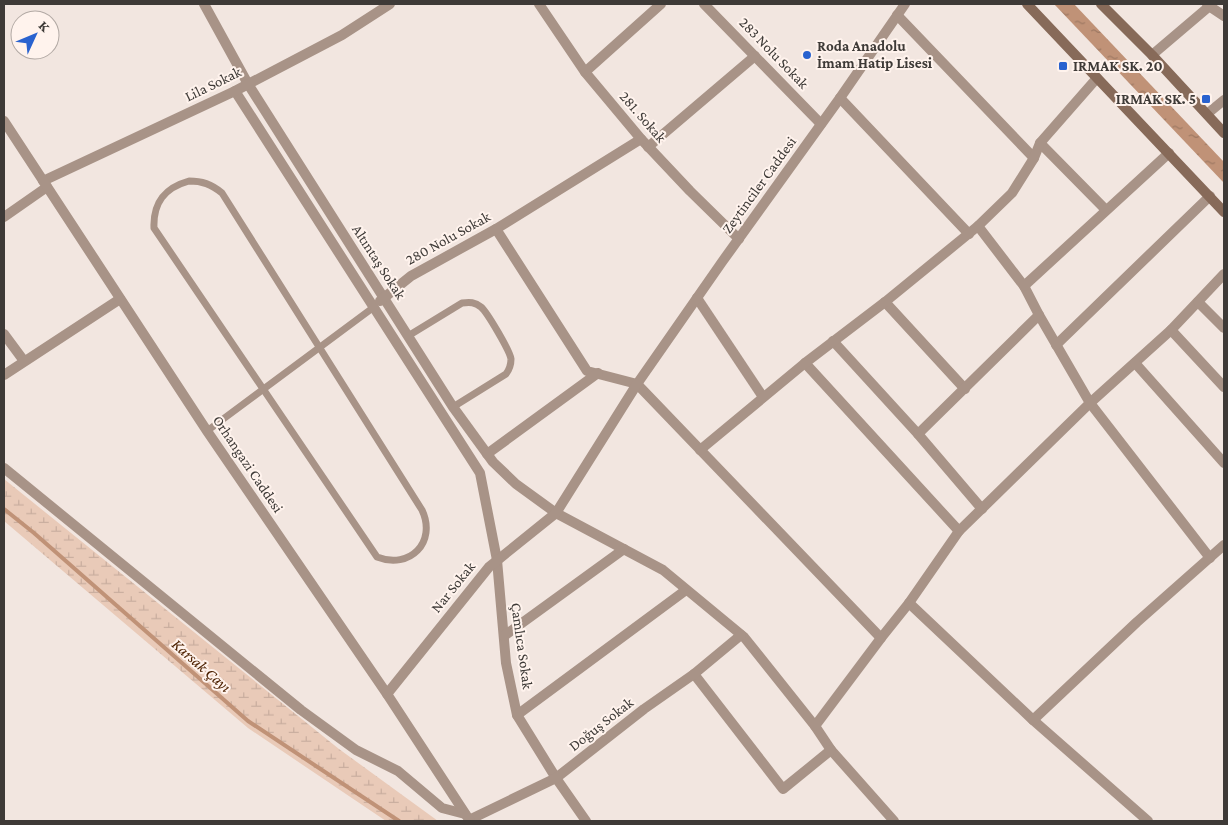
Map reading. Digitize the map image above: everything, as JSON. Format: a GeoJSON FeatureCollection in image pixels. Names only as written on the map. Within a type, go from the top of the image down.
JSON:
{"type":"FeatureCollection","features":[{"type":"Feature","properties":{"kind":"main road"},"geometry":{"type":"LineString","coordinates":[[1027,4],[1224,212]]}},
{"type":"Feature","properties":{"kind":"main road"},"geometry":{"type":"LineString","coordinates":[[1101,4],[1152,55],[1224,134]]}},
{"type":"Feature","properties":{"kind":"street","name":"Altıntaş Sokak"},"geometry":{"type":"LineString","coordinates":[[204,4],[248,84],[453,407],[490,458],[516,484],[556,512],[663,570],[744,637],[814,726],[830,750],[894,821]]}},
{"type":"Feature","properties":{"kind":"street","name":"Lila Sokak"},"geometry":{"type":"LineString","coordinates":[[4,217],[45,184],[235,91],[342,35],[390,4]]}},
{"type":"Feature","properties":{"kind":"street","name":"281. Sokak"},"geometry":{"type":"LineString","coordinates":[[539,4],[585,72],[644,143],[739,239]]}},
{"type":"Feature","properties":{"kind":"street"},"geometry":{"type":"LineString","coordinates":[[585,72],[661,4]]}},
{"type":"Feature","properties":{"kind":"street","name":"283 Nolu Sokak"},"geometry":{"type":"LineString","coordinates":[[704,4],[821,124]]}},
{"type":"Feature","properties":{"kind":"street","name":"Zeytinciler Caddesi"},"geometry":{"type":"LineString","coordinates":[[636,384],[905,4]]}},
{"type":"Feature","properties":{"kind":"street"},"geometry":{"type":"LineString","coordinates":[[1152,55],[1210,5],[1224,16]]}},
{"type":"Feature","properties":{"kind":"street"},"geometry":{"type":"LineString","coordinates":[[898,15],[1034,158]]}},
{"type":"Feature","properties":{"kind":"street","name":"280 Nolu Sokak"},"geometry":{"type":"LineString","coordinates":[[374,307],[410,276],[496,229],[644,143],[755,56]]}},
{"type":"Feature","properties":{"kind":"street"},"geometry":{"type":"LineString","coordinates":[[700,450],[805,363],[885,302],[978,226],[1012,193],[1034,158],[1040,143],[1097,78]]}},
{"type":"Feature","properties":{"kind":"street","name":"Altıntaş Sokak"},"geometry":{"type":"LineString","coordinates":[[235,91],[480,473]]}},
{"type":"Feature","properties":{"kind":"street"},"geometry":{"type":"LineString","coordinates":[[840,98],[968,234]]}},
{"type":"Feature","properties":{"kind":"street"},"geometry":{"type":"LineString","coordinates":[[1207,114],[1224,100]]}},
{"type":"Feature","properties":{"kind":"street","name":"Orhangazi Caddesi"},"geometry":{"type":"LineString","coordinates":[[4,121],[120,299],[422,746],[468,818]]}},
{"type":"Feature","properties":{"kind":"street"},"geometry":{"type":"LineString","coordinates":[[1040,143],[1106,210]]}},
{"type":"Feature","properties":{"kind":"street"},"geometry":{"type":"LineString","coordinates":[[1024,286],[1169,153]]}},
{"type":"Feature","properties":{"kind":"street"},"geometry":{"type":"LineString","coordinates":[[1056,345],[1210,196]]}},
{"type":"Feature","properties":{"kind":"street"},"geometry":{"type":"LineString","coordinates":[[978,226],[1024,286],[1039,316],[1090,403],[1210,558]]}},
{"type":"Feature","properties":{"kind":"street"},"geometry":{"type":"LineString","coordinates":[[496,229],[587,371],[636,384],[881,638]]}},
{"type":"Feature","properties":{"kind":"street"},"geometry":{"type":"LineString","coordinates":[[814,726],[909,603],[960,531],[1090,403],[1171,330],[1224,274]]}},
{"type":"Feature","properties":{"kind":"street"},"geometry":{"type":"LineString","coordinates":[[697,298],[764,397]]}},
{"type":"Feature","properties":{"kind":"street"},"geometry":{"type":"LineString","coordinates":[[4,375],[120,299]]}},
{"type":"Feature","properties":{"kind":"street"},"geometry":{"type":"LineString","coordinates":[[885,302],[964,389]]}},
{"type":"Feature","properties":{"kind":"street"},"geometry":{"type":"LineString","coordinates":[[1198,302],[1224,328]]}},
{"type":"Feature","properties":{"kind":"street"},"geometry":{"type":"LineString","coordinates":[[918,434],[1039,316]]}},
{"type":"Feature","properties":{"kind":"street"},"geometry":{"type":"LineString","coordinates":[[1171,330],[1224,388]]}},
{"type":"Feature","properties":{"kind":"street"},"geometry":{"type":"LineString","coordinates":[[4,334],[24,361]]}},
{"type":"Feature","properties":{"kind":"street"},"geometry":{"type":"LineString","coordinates":[[833,341],[918,434],[982,509]]}},
{"type":"Feature","properties":{"kind":"street"},"geometry":{"type":"LineString","coordinates":[[805,363],[960,531]]}},
{"type":"Feature","properties":{"kind":"street"},"geometry":{"type":"LineString","coordinates":[[1134,363],[1224,463]]}},
{"type":"Feature","properties":{"kind":"street"},"geometry":{"type":"LineString","coordinates":[[480,473],[490,458],[598,374]]}},
{"type":"Feature","properties":{"kind":"street","name":"Nar Sokak"},"geometry":{"type":"LineString","coordinates":[[387,694],[488,567],[556,512],[636,384]]}},
{"type":"Feature","properties":{"kind":"street"},"geometry":{"type":"LineString","coordinates":[[4,468],[301,710],[356,750],[398,771],[442,808],[468,818]]}},
{"type":"Feature","properties":{"kind":"street","name":"Çamlıca Sokak"},"geometry":{"type":"LineString","coordinates":[[480,473],[497,560],[506,663],[517,715],[556,778],[586,821]]}},
{"type":"Feature","properties":{"kind":"street"},"geometry":{"type":"LineString","coordinates":[[1034,720],[1137,622],[1224,545]]}},
{"type":"Feature","properties":{"kind":"street"},"geometry":{"type":"LineString","coordinates":[[504,636],[624,549]]}},
{"type":"Feature","properties":{"kind":"street"},"geometry":{"type":"LineString","coordinates":[[517,715],[686,590]]}},
{"type":"Feature","properties":{"kind":"street"},"geometry":{"type":"LineString","coordinates":[[909,603],[1034,720],[1148,821]]}},
{"type":"Feature","properties":{"kind":"street","name":"Doğuş Sokak"},"geometry":{"type":"LineString","coordinates":[[468,818],[556,778],[644,709],[694,674],[741,635]]}},
{"type":"Feature","properties":{"kind":"street"},"geometry":{"type":"LineString","coordinates":[[694,674],[783,789],[830,750]]}},
{"type":"Feature","properties":{"kind":"lane"},"geometry":{"type":"LineString","coordinates":[[198,181],[215,187],[222,193],[320,347],[425,516],[426,532],[424,540],[414,554],[399,560],[384,560],[377,557],[263,390],[154,228],[158,202],[171,188],[179,184],[198,181]]}},
{"type":"Feature","properties":{"kind":"lane"},"geometry":{"type":"LineString","coordinates":[[408,336],[462,303],[475,303],[484,310],[508,352],[511,363],[510,369],[506,374],[453,407]]}},
{"type":"Feature","properties":{"kind":"lane","name":"280 Nolu Sokak"},"geometry":{"type":"LineString","coordinates":[[208,431],[374,307]]}},
{"type":"Feature","properties":{"kind":"green space"},"geometry":{"type":"Polygon","coordinates":[[[4,479],[339,749],[438,821],[386,821],[248,728],[4,521],[4,479]]]}},
{"type":"Feature","properties":{"kind":"water"},"geometry":{"type":"Polygon","coordinates":[[[1054,4],[1074,4],[1224,162],[1224,183],[1054,4]]]}},
{"type":"Feature","properties":{"kind":"waterway","name":"Karsak Çayı"},"geometry":{"type":"LineString","coordinates":[[4,509],[34,533],[248,721],[399,821]]}},
{"type":"Feature","properties":{"kind":"place","name":"Roda Anadolu İmam Hatip Lisesi"},"geometry":{"type":"Point","coordinates":[807,55]}},
{"type":"Feature","properties":{"kind":"place","name":"IRMAK SK. 20"},"geometry":{"type":"Point","coordinates":[1063,66]}},
{"type":"Feature","properties":{"kind":"place","name":"IRMAK SK. 5"},"geometry":{"type":"Point","coordinates":[1206,99]}}]}
